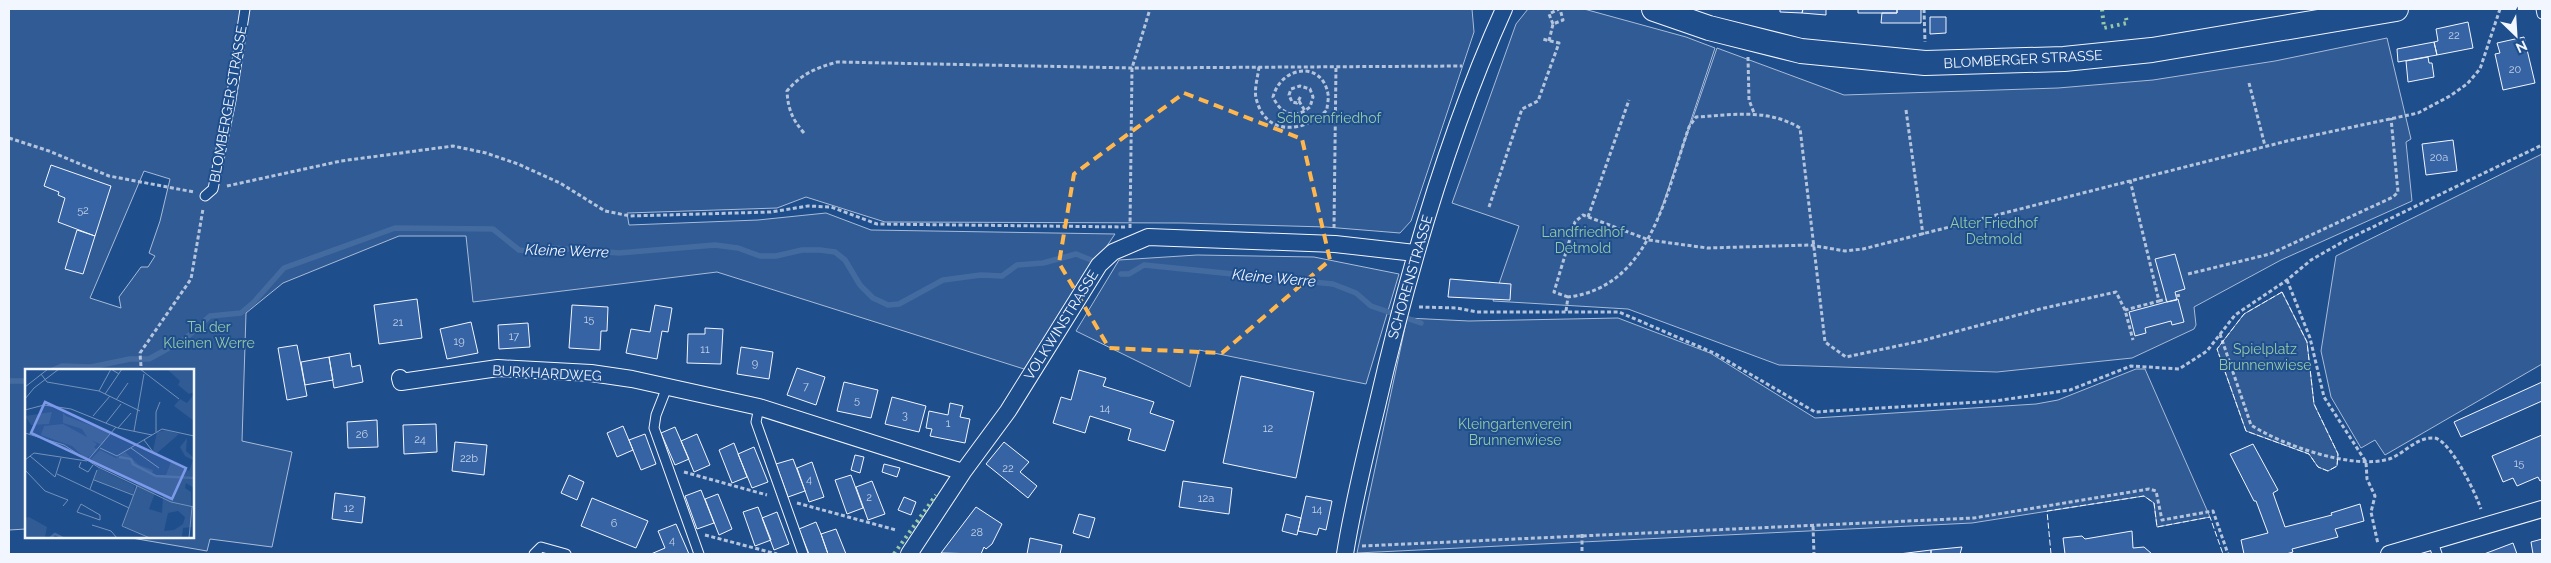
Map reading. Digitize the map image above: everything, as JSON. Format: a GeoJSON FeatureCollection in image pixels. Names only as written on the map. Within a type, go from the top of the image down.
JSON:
{"type":"FeatureCollection","features":[{"type":"Feature","properties":{"kind":"street","name":"SCHORENSTRASSE"},"geometry":{"type":"LineString","coordinates":[[1346,550],[1399,312],[1415,253],[1478,66],[1504,9]]}},
{"type":"Feature","properties":{"kind":"street","name":"BLOMBERGER STRASSE"},"geometry":{"type":"LineString","coordinates":[[1654,9],[1709,28],[1801,51],[1905,62],[2064,59],[2152,50],[2396,9]]}},
{"type":"Feature","properties":{"kind":"street","name":"VOLKWINSTRASSE"},"geometry":{"type":"LineString","coordinates":[[908,554],[963,472],[1008,411],[1099,265],[1113,252],[1148,237],[1324,241],[1415,253]]}},
{"type":"Feature","properties":{"kind":"street","name":"BURKHARDWEG"},"geometry":{"type":"LineString","coordinates":[[400,378],[401,382],[498,368],[591,373],[759,407],[963,472]]}},
{"type":"Feature","properties":{"kind":"street"},"geometry":{"type":"LineString","coordinates":[[2383,550],[2435,548],[2486,526],[2542,509]]}},
{"type":"Feature","properties":{"kind":"lane","name":"BLOMBERGER STRASSE"},"geometry":{"type":"LineString","coordinates":[[205,196],[213,189],[231,100],[245,9]]}},
{"type":"Feature","properties":{"kind":"lane"},"geometry":{"type":"LineString","coordinates":[[2541,9],[2542,14]]}},
{"type":"Feature","properties":{"kind":"lane"},"geometry":{"type":"LineString","coordinates":[[667,387],[656,415],[654,428],[699,554]]}},
{"type":"Feature","properties":{"kind":"lane"},"geometry":{"type":"LineString","coordinates":[[759,407],[756,422],[803,554]]}},
{"type":"Feature","properties":{"kind":"lane"},"geometry":{"type":"LineString","coordinates":[[534,554],[541,546],[566,554]]}},
{"type":"Feature","properties":{"kind":"path"},"geometry":{"type":"LineString","coordinates":[[9,138],[49,150],[109,176],[190,193],[341,161],[453,146],[486,153],[518,164],[560,183],[605,211],[630,216],[771,212],[808,206],[831,207],[877,224],[1130,227],[1132,68],[1150,9]]}},
{"type":"Feature","properties":{"kind":"path"},"geometry":{"type":"LineString","coordinates":[[1549,41],[1553,24],[1549,14],[1560,9],[1563,20],[1553,24]]}},
{"type":"Feature","properties":{"kind":"path"},"geometry":{"type":"LineString","coordinates":[[1924,9],[1925,40]]}},
{"type":"Feature","properties":{"kind":"path"},"geometry":{"type":"LineString","coordinates":[[2133,340],[2125,310],[2116,292],[2040,309],[1921,341],[1846,357],[1825,342],[1815,246],[1800,128],[1785,119],[1754,113],[1696,117],[1689,127],[1650,240],[1632,264],[1611,282],[1582,295],[1568,297],[1554,292],[1575,222],[1583,216],[1650,240],[1707,248],[1815,246],[1845,252],[1923,235],[2265,146],[2418,113],[2450,96],[2467,84],[2480,70],[2500,9]]}},
{"type":"Feature","properties":{"kind":"path"},"geometry":{"type":"LineString","coordinates":[[1489,207],[1522,109],[1538,101],[1559,43],[1542,39]]}},
{"type":"Feature","properties":{"kind":"path"},"geometry":{"type":"LineString","coordinates":[[1753,39],[1747,60],[1749,100],[1754,113]]}},
{"type":"Feature","properties":{"kind":"path"},"geometry":{"type":"LineString","coordinates":[[804,133],[794,121],[788,109],[787,91],[796,80],[812,70],[837,62],[1132,68],[1259,67],[1301,69],[1336,66],[1478,66]]}},
{"type":"Feature","properties":{"kind":"path"},"geometry":{"type":"LineString","coordinates":[[1324,241],[1336,99],[1336,66]]}},
{"type":"Feature","properties":{"kind":"path"},"geometry":{"type":"LineString","coordinates":[[1259,67],[1256,97],[1260,110],[1270,121],[1281,127],[1299,128],[1316,121],[1327,110],[1328,98],[1324,84],[1316,76],[1301,69],[1286,75],[1276,86],[1273,96],[1278,107],[1286,114],[1295,115],[1310,107],[1313,97],[1310,89],[1300,86],[1291,89],[1289,95],[1292,102],[1299,101]]}},
{"type":"Feature","properties":{"kind":"path"},"geometry":{"type":"LineString","coordinates":[[2249,83],[2265,146]]}},
{"type":"Feature","properties":{"kind":"path"},"geometry":{"type":"LineString","coordinates":[[1299,101],[1301,96]]}},
{"type":"Feature","properties":{"kind":"path"},"geometry":{"type":"LineString","coordinates":[[1328,98],[1336,99]]}},
{"type":"Feature","properties":{"kind":"path"},"geometry":{"type":"LineString","coordinates":[[1588,217],[1630,100]]}},
{"type":"Feature","properties":{"kind":"path"},"geometry":{"type":"LineString","coordinates":[[1299,101],[1305,111]]}},
{"type":"Feature","properties":{"kind":"path"},"geometry":{"type":"LineString","coordinates":[[1906,110],[1923,235]]}},
{"type":"Feature","properties":{"kind":"path"},"geometry":{"type":"LineString","coordinates":[[2188,274],[2270,254],[2393,197],[2398,192],[2391,118]]}},
{"type":"Feature","properties":{"kind":"path"},"geometry":{"type":"LineString","coordinates":[[1399,312],[1457,308],[1477,312],[1619,312],[1714,353],[1815,412],[1995,401],[2070,390],[2131,366],[2179,369],[2206,351],[2235,315],[2287,280],[2311,260],[2346,240],[2542,145]]}},
{"type":"Feature","properties":{"kind":"path"},"geometry":{"type":"LineString","coordinates":[[2130,180],[2159,301]]}},
{"type":"Feature","properties":{"kind":"path"},"geometry":{"type":"LineString","coordinates":[[141,366],[140,353],[191,279],[205,196]]}},
{"type":"Feature","properties":{"kind":"path"},"geometry":{"type":"LineString","coordinates":[[2287,280],[2310,338],[2324,397],[2366,462],[2367,479],[2375,496],[2371,512],[2383,550]]}},
{"type":"Feature","properties":{"kind":"path"},"geometry":{"type":"LineString","coordinates":[[2176,296],[2182,295]]}},
{"type":"Feature","properties":{"kind":"path"},"geometry":{"type":"LineString","coordinates":[[1566,311],[1568,297]]}},
{"type":"Feature","properties":{"kind":"path"},"geometry":{"type":"LineString","coordinates":[[2125,310],[2166,299]]}},
{"type":"Feature","properties":{"kind":"path"},"geometry":{"type":"LineString","coordinates":[[2220,334],[2251,425],[2262,432],[2338,460],[2366,462],[2390,459],[2422,440],[2434,438],[2444,442],[2453,454],[2479,504],[2486,526]]}},
{"type":"Feature","properties":{"kind":"path"},"geometry":{"type":"LineString","coordinates":[[678,470],[784,499]]}},
{"type":"Feature","properties":{"kind":"path"},"geometry":{"type":"LineString","coordinates":[[1346,550],[1582,534],[1974,518],[2150,489],[2156,491],[2162,520],[2213,511],[2228,554]]}},
{"type":"Feature","properties":{"kind":"path"},"geometry":{"type":"LineString","coordinates":[[794,502],[896,530]]}},
{"type":"Feature","properties":{"kind":"path"},"geometry":{"type":"LineString","coordinates":[[1813,526],[1814,554]]}},
{"type":"Feature","properties":{"kind":"path"},"geometry":{"type":"LineString","coordinates":[[1582,534],[1582,554]]}},
{"type":"Feature","properties":{"kind":"path"},"geometry":{"type":"LineString","coordinates":[[706,536],[777,554]]}},
{"type":"Feature","properties":{"kind":"highlighted area"},"geometry":{"type":"Polygon","coordinates":[[[1184,93],[1302,139],[1330,260],[1222,353],[1109,348],[1059,263],[1074,174],[1184,93]]]}},
{"type":"Feature","properties":{"kind":"green space"},"geometry":{"type":"Polygon","coordinates":[[[9,9],[1472,9],[1474,32],[1411,221],[1400,233],[1326,227],[1182,223],[885,222],[806,197],[777,208],[627,213],[629,225],[758,220],[826,213],[871,230],[1115,234],[1024,369],[717,272],[473,302],[466,236],[399,236],[283,283],[246,313],[242,441],[292,452],[272,547],[210,539],[207,551],[132,538],[194,538],[194,369],[25,369],[25,529],[9,530],[9,9]],[[144,171],[90,298],[121,308],[119,297],[141,267],[148,267],[155,256],[149,253],[160,221],[170,179],[144,171]]]}},
{"type":"Feature","properties":{"kind":"green space","name":"Alter Friedhof Detmold"},"geometry":{"type":"Polygon","coordinates":[[[1528,9],[1584,9],[1686,37],[1715,48],[1658,219],[1717,48],[1844,95],[2058,88],[2153,80],[2275,61],[2387,38],[2411,139],[2406,142],[2412,201],[2281,260],[2194,307],[2196,325],[2194,329],[2132,358],[1997,372],[1779,365],[1628,309],[1493,301],[1519,226],[1452,203],[1516,24],[1528,9]]]}},
{"type":"Feature","properties":{"kind":"green space"},"geometry":{"type":"Polygon","coordinates":[[[2542,154],[2542,364],[2385,455],[2375,440],[2361,448],[2331,397],[2321,351],[2336,256],[2542,154]]]}},
{"type":"Feature","properties":{"kind":"green space"},"geometry":{"type":"Polygon","coordinates":[[[1197,255],[1314,257],[1399,274],[1366,384],[1199,350],[1190,387],[1076,331],[1119,260],[1197,255]]]}},
{"type":"Feature","properties":{"kind":"green space","name":"Spielplatz Brunnenwiese"},"geometry":{"type":"Polygon","coordinates":[[[2282,292],[2307,342],[2314,404],[2338,454],[2337,466],[2328,471],[2318,467],[2309,454],[2246,431],[2217,349],[2244,314],[2282,292]]]}},
{"type":"Feature","properties":{"kind":"green space","name":"Kleingartenverein Brunnenwiese"},"geometry":{"type":"Polygon","coordinates":[[[1407,318],[1469,321],[1618,318],[1710,353],[1815,418],[2036,404],[2058,400],[2136,369],[2145,369],[2210,517],[2157,527],[2154,503],[2144,496],[1972,523],[1357,553],[1407,318]]]}},
{"type":"Feature","properties":{"kind":"building"},"geometry":{"type":"Polygon","coordinates":[[[1780,9],[1803,9],[1802,13],[1780,12],[1780,9]]]}},
{"type":"Feature","properties":{"kind":"building"},"geometry":{"type":"Polygon","coordinates":[[[1803,9],[1826,9],[1826,15],[1802,13],[1803,9]]]}},
{"type":"Feature","properties":{"kind":"building"},"geometry":{"type":"Polygon","coordinates":[[[1858,9],[1897,9],[1897,13],[1858,13],[1858,9]]]}},
{"type":"Feature","properties":{"kind":"building"},"geometry":{"type":"Polygon","coordinates":[[[1897,9],[1921,9],[1921,23],[1881,23],[1882,13],[1897,13],[1897,9]]]}},
{"type":"Feature","properties":{"kind":"building"},"geometry":{"type":"Polygon","coordinates":[[[1930,17],[1946,17],[1946,33],[1930,34],[1930,17]]]}},
{"type":"Feature","properties":{"kind":"building"},"geometry":{"type":"Polygon","coordinates":[[[2468,22],[2473,48],[2437,55],[2434,42],[2438,41],[2436,29],[2468,22]]]}},
{"type":"Feature","properties":{"kind":"building"},"geometry":{"type":"Polygon","coordinates":[[[2524,37],[2535,83],[2503,90],[2495,54],[2500,53],[2497,43],[2524,37]]]}},
{"type":"Feature","properties":{"kind":"building"},"geometry":{"type":"Polygon","coordinates":[[[2434,42],[2437,55],[2398,62],[2397,49],[2434,42]]]}},
{"type":"Feature","properties":{"kind":"building"},"geometry":{"type":"Polygon","coordinates":[[[2428,57],[2429,63],[2432,63],[2434,77],[2408,82],[2406,61],[2428,57]]]}},
{"type":"Feature","properties":{"kind":"building"},"geometry":{"type":"Polygon","coordinates":[[[2453,140],[2457,171],[2426,175],[2422,144],[2453,140]]]}},
{"type":"Feature","properties":{"kind":"building"},"geometry":{"type":"Polygon","coordinates":[[[51,165],[111,186],[95,236],[58,222],[65,198],[58,195],[59,192],[44,186],[51,165]]]}},
{"type":"Feature","properties":{"kind":"building"},"geometry":{"type":"Polygon","coordinates":[[[77,230],[95,236],[83,274],[65,269],[77,230]]]}},
{"type":"Feature","properties":{"kind":"building"},"geometry":{"type":"Polygon","coordinates":[[[2175,254],[2185,289],[2175,292],[2177,300],[2167,302],[2155,259],[2175,254]]]}},
{"type":"Feature","properties":{"kind":"building"},"geometry":{"type":"Polygon","coordinates":[[[1450,279],[1511,284],[1510,300],[1448,297],[1450,279]]]}},
{"type":"Feature","properties":{"kind":"building"},"geometry":{"type":"Polygon","coordinates":[[[417,299],[422,338],[379,344],[374,305],[417,299]]]}},
{"type":"Feature","properties":{"kind":"building"},"geometry":{"type":"Polygon","coordinates":[[[2178,299],[2184,322],[2172,325],[2171,321],[2145,328],[2146,333],[2135,336],[2129,312],[2178,299]]]}},
{"type":"Feature","properties":{"kind":"building"},"geometry":{"type":"Polygon","coordinates":[[[572,305],[608,307],[607,331],[601,331],[600,350],[569,348],[572,305]]]}},
{"type":"Feature","properties":{"kind":"building"},"geometry":{"type":"Polygon","coordinates":[[[655,305],[672,308],[668,332],[662,331],[657,359],[626,353],[631,329],[650,332],[655,305]]]}},
{"type":"Feature","properties":{"kind":"building"},"geometry":{"type":"Polygon","coordinates":[[[471,322],[478,353],[447,359],[440,329],[471,322]]]}},
{"type":"Feature","properties":{"kind":"building"},"geometry":{"type":"Polygon","coordinates":[[[528,323],[530,347],[499,349],[498,325],[528,323]]]}},
{"type":"Feature","properties":{"kind":"building"},"geometry":{"type":"Polygon","coordinates":[[[705,328],[723,329],[721,364],[687,363],[688,334],[705,334],[705,328]]]}},
{"type":"Feature","properties":{"kind":"building"},"geometry":{"type":"Polygon","coordinates":[[[297,345],[307,396],[287,400],[278,348],[297,345]]]}},
{"type":"Feature","properties":{"kind":"building"},"geometry":{"type":"Polygon","coordinates":[[[741,347],[773,352],[769,379],[737,374],[741,347]]]}},
{"type":"Feature","properties":{"kind":"building"},"geometry":{"type":"Polygon","coordinates":[[[350,353],[352,367],[360,365],[363,382],[334,388],[329,357],[350,353]]]}},
{"type":"Feature","properties":{"kind":"building"},"geometry":{"type":"Polygon","coordinates":[[[329,357],[333,380],[305,385],[301,362],[329,357]]]}},
{"type":"Feature","properties":{"kind":"building"},"geometry":{"type":"Polygon","coordinates":[[[797,368],[825,377],[816,405],[787,395],[797,368]]]}},
{"type":"Feature","properties":{"kind":"building"},"geometry":{"type":"Polygon","coordinates":[[[1079,370],[1106,378],[1103,386],[1154,402],[1150,413],[1174,421],[1165,451],[1128,440],[1131,429],[1090,416],[1085,433],[1053,423],[1061,397],[1071,400],[1079,370]]]}},
{"type":"Feature","properties":{"kind":"building"},"geometry":{"type":"Polygon","coordinates":[[[1241,376],[1314,392],[1296,478],[1223,463],[1241,376]]]}},
{"type":"Feature","properties":{"kind":"building"},"geometry":{"type":"Polygon","coordinates":[[[844,382],[878,390],[871,418],[837,411],[844,382]]]}},
{"type":"Feature","properties":{"kind":"building"},"geometry":{"type":"Polygon","coordinates":[[[2542,382],[2542,401],[2461,437],[2454,422],[2542,382]]]}},
{"type":"Feature","properties":{"kind":"building"},"geometry":{"type":"Polygon","coordinates":[[[892,397],[926,406],[919,432],[885,424],[892,397]]]}},
{"type":"Feature","properties":{"kind":"building"},"geometry":{"type":"Polygon","coordinates":[[[950,403],[963,406],[960,417],[970,419],[965,443],[930,436],[932,429],[926,428],[929,411],[948,415],[950,403]]]}},
{"type":"Feature","properties":{"kind":"building"},"geometry":{"type":"Polygon","coordinates":[[[377,420],[378,447],[348,448],[347,422],[377,420]]]}},
{"type":"Feature","properties":{"kind":"building"},"geometry":{"type":"Polygon","coordinates":[[[436,424],[437,452],[404,454],[403,425],[436,424]]]}},
{"type":"Feature","properties":{"kind":"building"},"geometry":{"type":"Polygon","coordinates":[[[623,426],[633,450],[617,457],[607,433],[623,426]]]}},
{"type":"Feature","properties":{"kind":"building"},"geometry":{"type":"Polygon","coordinates":[[[675,427],[689,459],[675,465],[661,433],[675,427]]]}},
{"type":"Feature","properties":{"kind":"building"},"geometry":{"type":"Polygon","coordinates":[[[645,434],[656,464],[641,470],[629,440],[645,434]]]}},
{"type":"Feature","properties":{"kind":"building"},"geometry":{"type":"Polygon","coordinates":[[[697,434],[710,465],[694,472],[681,441],[697,434]]]}},
{"type":"Feature","properties":{"kind":"building"},"geometry":{"type":"Polygon","coordinates":[[[2542,435],[2542,480],[2540,481],[2538,477],[2517,486],[2513,478],[2503,482],[2492,456],[2542,435]]]}},
{"type":"Feature","properties":{"kind":"building"},"geometry":{"type":"Polygon","coordinates":[[[455,442],[487,445],[484,475],[452,471],[455,442]]]}},
{"type":"Feature","properties":{"kind":"building"},"geometry":{"type":"Polygon","coordinates":[[[1004,442],[1029,462],[1020,472],[1037,486],[1028,498],[986,464],[1004,442]]]}},
{"type":"Feature","properties":{"kind":"building"},"geometry":{"type":"Polygon","coordinates":[[[734,443],[747,477],[732,483],[719,450],[734,443]]]}},
{"type":"Feature","properties":{"kind":"building"},"geometry":{"type":"Polygon","coordinates":[[[2253,444],[2278,490],[2273,493],[2285,527],[2332,515],[2331,513],[2360,504],[2364,521],[2335,529],[2338,537],[2292,549],[2293,552],[2286,554],[2244,554],[2241,540],[2268,533],[2256,501],[2254,501],[2230,454],[2253,444]]]}},
{"type":"Feature","properties":{"kind":"building"},"geometry":{"type":"Polygon","coordinates":[[[754,447],[768,482],[752,488],[738,454],[754,447]]]}},
{"type":"Feature","properties":{"kind":"building"},"geometry":{"type":"Polygon","coordinates":[[[855,455],[864,457],[860,473],[851,470],[855,455]]]}},
{"type":"Feature","properties":{"kind":"building"},"geometry":{"type":"Polygon","coordinates":[[[793,459],[805,491],[788,497],[776,464],[793,459]]]}},
{"type":"Feature","properties":{"kind":"building"},"geometry":{"type":"Polygon","coordinates":[[[812,462],[824,497],[809,502],[797,468],[812,462]]]}},
{"type":"Feature","properties":{"kind":"building"},"geometry":{"type":"Polygon","coordinates":[[[884,464],[900,468],[897,477],[882,472],[884,464]]]}},
{"type":"Feature","properties":{"kind":"building"},"geometry":{"type":"Polygon","coordinates":[[[569,475],[584,482],[577,500],[561,493],[569,475]]]}},
{"type":"Feature","properties":{"kind":"building"},"geometry":{"type":"Polygon","coordinates":[[[851,475],[863,508],[847,514],[835,480],[851,475]]]}},
{"type":"Feature","properties":{"kind":"building"},"geometry":{"type":"Polygon","coordinates":[[[872,481],[885,514],[868,520],[856,487],[872,481]]]}},
{"type":"Feature","properties":{"kind":"building"},"geometry":{"type":"Polygon","coordinates":[[[1183,481],[1232,488],[1229,514],[1179,507],[1183,481]]]}},
{"type":"Feature","properties":{"kind":"building"},"geometry":{"type":"Polygon","coordinates":[[[701,490],[714,523],[697,529],[685,496],[701,490]]]}},
{"type":"Feature","properties":{"kind":"building"},"geometry":{"type":"Polygon","coordinates":[[[335,493],[365,497],[362,523],[332,519],[335,493]]]}},
{"type":"Feature","properties":{"kind":"building"},"geometry":{"type":"Polygon","coordinates":[[[718,494],[732,529],[719,535],[705,499],[718,494]]]}},
{"type":"Feature","properties":{"kind":"building"},"geometry":{"type":"Polygon","coordinates":[[[1306,496],[1332,501],[1326,530],[1319,528],[1317,535],[1298,531],[1306,496]]]}},
{"type":"Feature","properties":{"kind":"building"},"geometry":{"type":"Polygon","coordinates":[[[904,497],[916,502],[911,515],[898,510],[904,497]]]}},
{"type":"Feature","properties":{"kind":"building"},"geometry":{"type":"Polygon","coordinates":[[[592,498],[648,521],[636,548],[581,526],[592,498]]]}},
{"type":"Feature","properties":{"kind":"building"},"geometry":{"type":"Polygon","coordinates":[[[758,507],[771,540],[755,546],[743,512],[758,507]]]}},
{"type":"Feature","properties":{"kind":"building"},"geometry":{"type":"Polygon","coordinates":[[[976,507],[1002,524],[992,544],[986,549],[984,547],[981,554],[941,553],[976,507]]]}},
{"type":"Feature","properties":{"kind":"building"},"geometry":{"type":"Polygon","coordinates":[[[777,512],[789,544],[774,550],[762,518],[777,512]]]}},
{"type":"Feature","properties":{"kind":"building"},"geometry":{"type":"Polygon","coordinates":[[[1079,514],[1095,518],[1089,538],[1073,533],[1079,514]]]}},
{"type":"Feature","properties":{"kind":"building"},"geometry":{"type":"Polygon","coordinates":[[[1286,514],[1301,518],[1297,535],[1282,531],[1286,514]]]}},
{"type":"Feature","properties":{"kind":"building"},"geometry":{"type":"Polygon","coordinates":[[[816,522],[828,554],[809,554],[799,529],[816,522]]]}},
{"type":"Feature","properties":{"kind":"building"},"geometry":{"type":"Polygon","coordinates":[[[676,524],[689,554],[651,554],[665,548],[658,531],[676,524]]]}},
{"type":"Feature","properties":{"kind":"building"},"geometry":{"type":"Polygon","coordinates":[[[836,529],[846,554],[828,554],[821,534],[836,529]]]}},
{"type":"Feature","properties":{"kind":"building"},"geometry":{"type":"Polygon","coordinates":[[[2132,531],[2133,548],[2144,547],[2152,554],[2065,554],[2063,538],[2082,536],[2085,539],[2132,531]]]}},
{"type":"Feature","properties":{"kind":"building"},"geometry":{"type":"Polygon","coordinates":[[[1030,538],[1062,545],[1060,554],[1027,554],[1030,538]]]}},
{"type":"Feature","properties":{"kind":"building"},"geometry":{"type":"Polygon","coordinates":[[[2542,539],[2542,554],[2533,554],[2531,542],[2542,539]]]}},
{"type":"Feature","properties":{"kind":"building"},"geometry":{"type":"Polygon","coordinates":[[[2513,543],[2517,554],[2484,554],[2513,543]]]}},
{"type":"Feature","properties":{"kind":"building"},"geometry":{"type":"Polygon","coordinates":[[[1962,547],[1960,554],[1931,554],[1931,550],[1962,547]]]}},
{"type":"Feature","properties":{"kind":"building"},"geometry":{"type":"Polygon","coordinates":[[[1931,550],[1931,554],[1899,554],[1931,550]]]}},
{"type":"Feature","properties":{"kind":"waterway","name":"Kleine Werre"},"geometry":{"type":"LineString","coordinates":[[55,369],[62,366],[91,367],[130,359],[149,359],[185,339],[210,316],[241,313],[254,302],[284,268],[395,228],[493,229],[519,250],[536,252],[554,248],[619,253],[715,245],[738,248],[760,256],[776,256],[802,250],[835,252],[845,260],[860,285],[873,298],[888,305],[899,304],[943,280],[981,275],[1002,276],[1017,265],[1043,263],[1076,254],[1091,260]]}},
{"type":"Feature","properties":{"kind":"waterway","name":"Kleine Werre"},"geometry":{"type":"LineString","coordinates":[[1121,274],[1129,274],[1144,265],[1333,284],[1356,293],[1371,306],[1421,323]]}},
{"type":"Feature","properties":{"kind":"waterway","name":"Kleine Werre"},"geometry":{"type":"LineString","coordinates":[[9,381],[25,381]]}},
{"type":"Feature","properties":{"kind":"hedge"},"geometry":{"type":"LineString","coordinates":[[2102,9],[2104,28],[2127,23],[2126,18]]}},
{"type":"Feature","properties":{"kind":"hedge"},"geometry":{"type":"LineString","coordinates":[[894,554],[936,495]]}},
{"type":"Feature","properties":{"kind":"fence"},"geometry":{"type":"LineString","coordinates":[[2282,292],[2307,342],[2314,404],[2338,454],[2337,466],[2328,471],[2318,467],[2309,454],[2246,431],[2217,349],[2244,314],[2282,292]]}},
{"type":"Feature","properties":{"kind":"fence"},"geometry":{"type":"LineString","coordinates":[[2051,554],[2047,511],[2144,496],[2154,503],[2157,527],[2210,517],[2223,554]]}},
{"type":"Feature","properties":{"kind":"park label","name":"Schorenfriedhof"},"geometry":{"type":"Point","coordinates":[1329,118]}},
{"type":"Feature","properties":{"kind":"park label","name":"Landfriedhof Detmold"},"geometry":{"type":"Point","coordinates":[1583,240]}},
{"type":"Feature","properties":{"kind":"park label","name":"Tal der Kleinen Werre"},"geometry":{"type":"Point","coordinates":[209,336]}}]}
